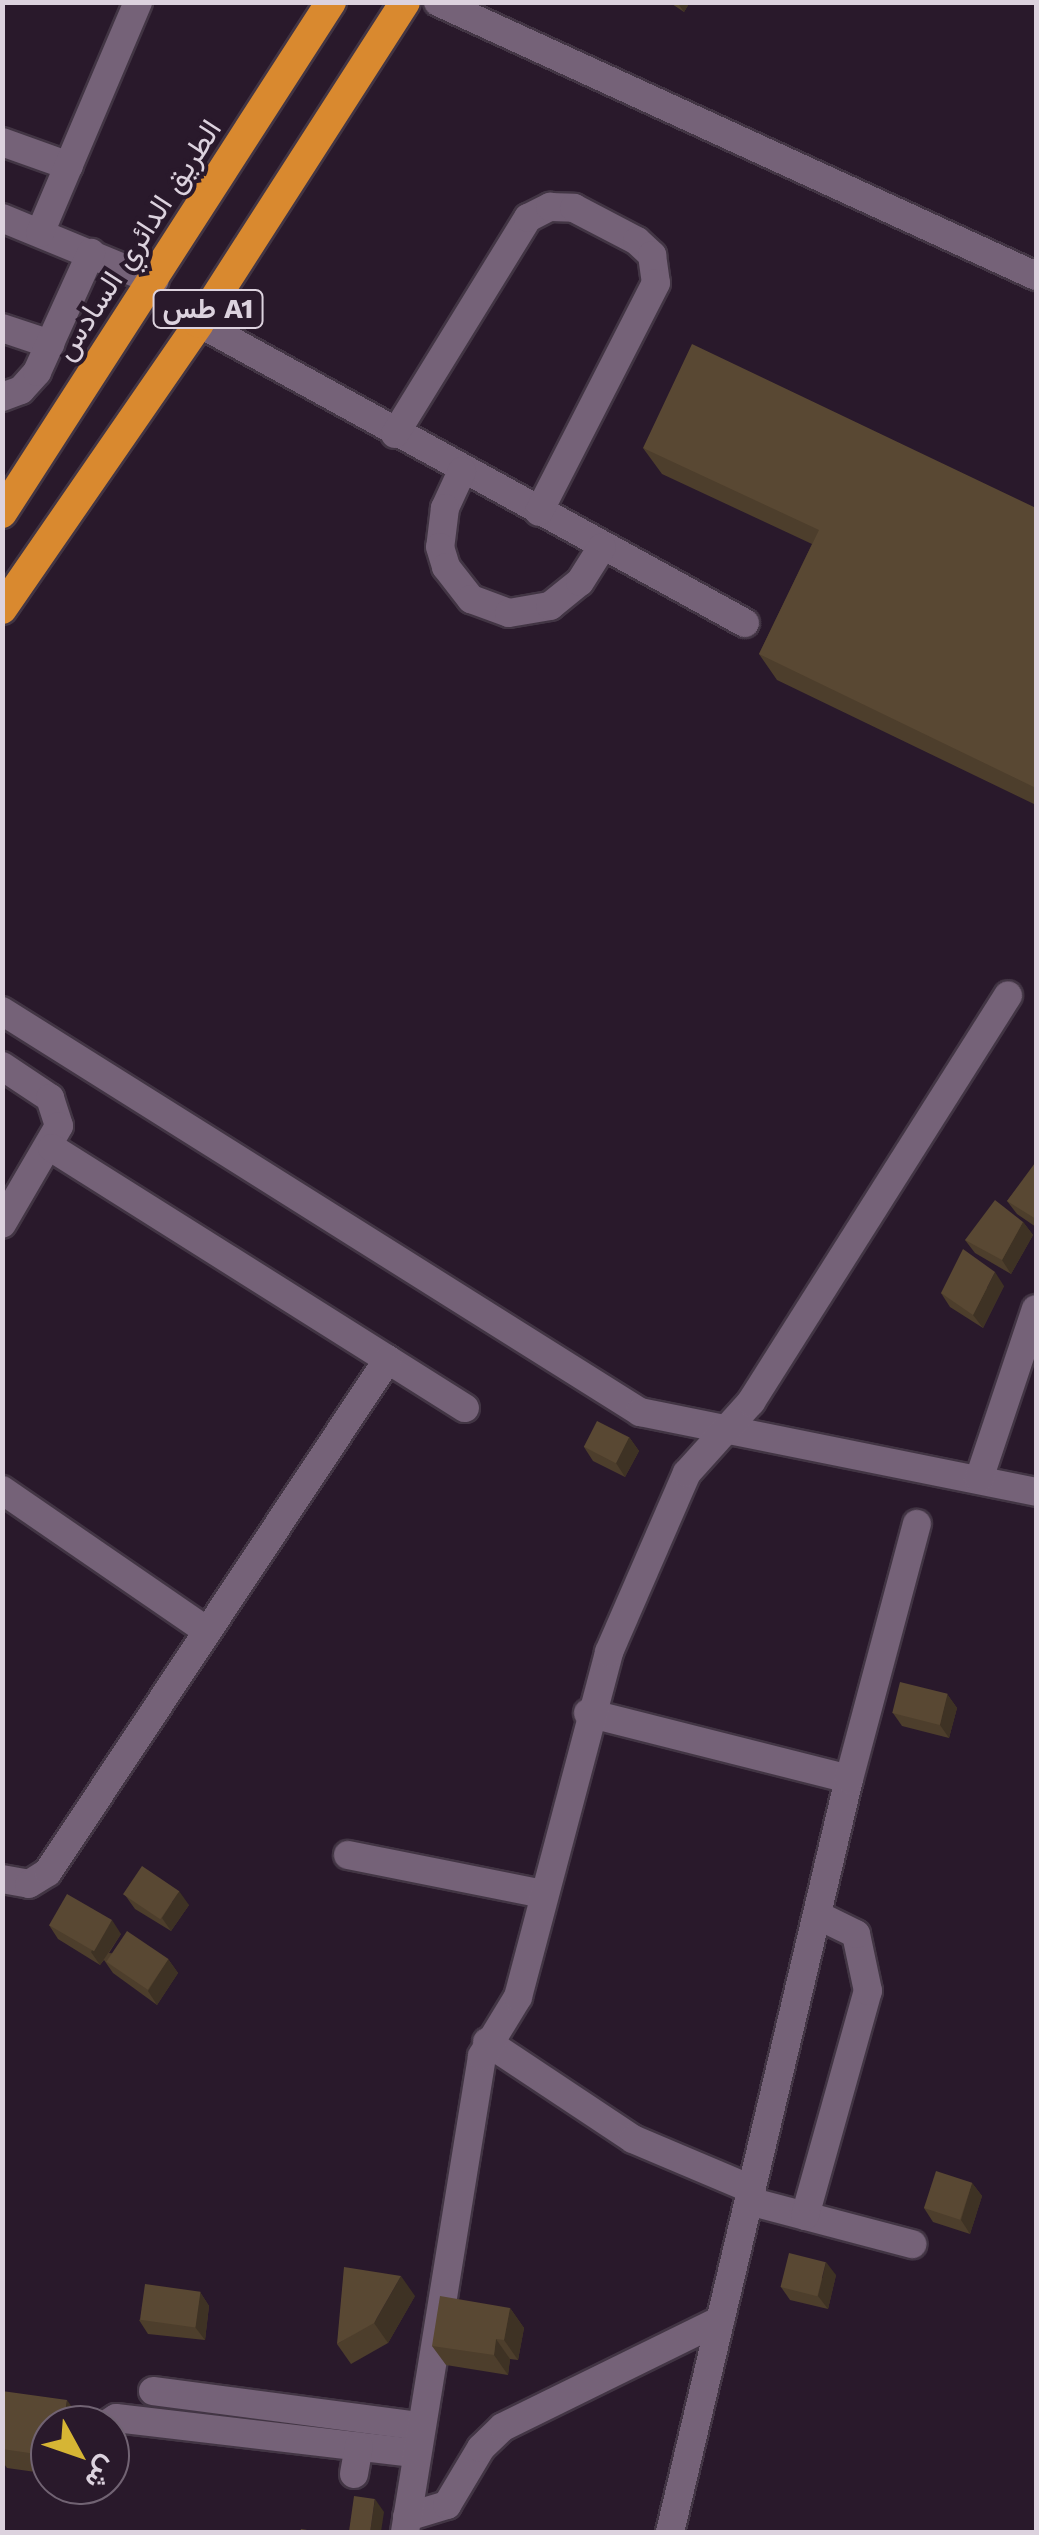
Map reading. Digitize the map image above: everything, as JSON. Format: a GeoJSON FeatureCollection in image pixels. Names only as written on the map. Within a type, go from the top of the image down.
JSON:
{"type":"FeatureCollection","features":[{"type":"Feature","properties":{"kind":"highway","name":"طس A1"},"geometry":{"type":"LineString","coordinates":[[2,609],[200,322],[404,2]]}},
{"type":"Feature","properties":{"kind":"highway","name":"الطريق الدائري السادس"},"geometry":{"type":"LineString","coordinates":[[2,513],[155,281],[326,7]]}},
{"type":"Feature","properties":{"kind":"street"},"geometry":{"type":"LineString","coordinates":[[40,233],[138,2]]}},
{"type":"Feature","properties":{"kind":"street"},"geometry":{"type":"LineString","coordinates":[[438,2],[1036,276]]}},
{"type":"Feature","properties":{"kind":"street"},"geometry":{"type":"LineString","coordinates":[[2,142],[69,166]]}},
{"type":"Feature","properties":{"kind":"street"},"geometry":{"type":"LineString","coordinates":[[394,434],[528,218],[550,207],[574,208],[637,241],[652,255],[656,283],[539,512]]}},
{"type":"Feature","properties":{"kind":"street"},"geometry":{"type":"LineString","coordinates":[[2,218],[155,281]]}},
{"type":"Feature","properties":{"kind":"street"},"geometry":{"type":"LineString","coordinates":[[2,397],[30,382],[91,252]]}},
{"type":"Feature","properties":{"kind":"street"},"geometry":{"type":"LineString","coordinates":[[200,322],[394,434],[745,623]]}},
{"type":"Feature","properties":{"kind":"street"},"geometry":{"type":"LineString","coordinates":[[2,328],[50,344]]}},
{"type":"Feature","properties":{"kind":"street"},"geometry":{"type":"LineString","coordinates":[[462,470],[445,508],[440,547],[446,566],[471,598],[510,613],[550,606],[580,582],[602,547]]}},
{"type":"Feature","properties":{"kind":"street"},"geometry":{"type":"LineString","coordinates":[[406,2525],[487,2042],[518,1996],[588,1713],[687,1473],[751,1402],[1008,996]]}},
{"type":"Feature","properties":{"kind":"street"},"geometry":{"type":"LineString","coordinates":[[2,1012],[622,1403],[724,1433],[1036,1492]]}},
{"type":"Feature","properties":{"kind":"street"},"geometry":{"type":"LineString","coordinates":[[2,1066],[50,1098],[59,1126],[52,1148],[2,1224]]}},
{"type":"Feature","properties":{"kind":"street"},"geometry":{"type":"LineString","coordinates":[[52,1148],[465,1408]]}},
{"type":"Feature","properties":{"kind":"street"},"geometry":{"type":"LineString","coordinates":[[979,1480],[1036,1309]]}},
{"type":"Feature","properties":{"kind":"street"},"geometry":{"type":"LineString","coordinates":[[2,1879],[29,1884],[48,1872],[388,1360]]}},
{"type":"Feature","properties":{"kind":"street"},"geometry":{"type":"LineString","coordinates":[[2,1490],[208,1631]]}},
{"type":"Feature","properties":{"kind":"street"},"geometry":{"type":"LineString","coordinates":[[670,2532],[849,1779],[917,1524]]}},
{"type":"Feature","properties":{"kind":"street"},"geometry":{"type":"LineString","coordinates":[[588,1713],[849,1779]]}},
{"type":"Feature","properties":{"kind":"street"},"geometry":{"type":"LineString","coordinates":[[348,1854],[543,1894]]}},
{"type":"Feature","properties":{"kind":"street"},"geometry":{"type":"LineString","coordinates":[[805,2216],[868,1992],[856,1934],[817,1915]]}},
{"type":"Feature","properties":{"kind":"street"},"geometry":{"type":"LineString","coordinates":[[487,2042],[633,2140],[750,2195],[805,2216],[912,2244]]}},
{"type":"Feature","properties":{"kind":"street"},"geometry":{"type":"LineString","coordinates":[[406,2525],[447,2505],[481,2448],[503,2427],[720,2320]]}},
{"type":"Feature","properties":{"kind":"street"},"geometry":{"type":"LineString","coordinates":[[153,2391],[418,2440]]}},
{"type":"Feature","properties":{"kind":"street"},"geometry":{"type":"LineString","coordinates":[[130,2420],[357,2460],[418,2440]]}},
{"type":"Feature","properties":{"kind":"building"},"geometry":{"type":"Polygon","coordinates":[[[692,344],[1036,508],[1036,788],[759,654],[819,530],[643,448],[692,344]]]}},
{"type":"Feature","properties":{"kind":"building"},"geometry":{"type":"Polygon","coordinates":[[[1036,1164],[1036,1219],[1007,1201],[1036,1164]]]}},
{"type":"Feature","properties":{"kind":"building"},"geometry":{"type":"Polygon","coordinates":[[[995,1200],[1023,1222],[1002,1260],[965,1240],[995,1200]]]}},
{"type":"Feature","properties":{"kind":"building"},"geometry":{"type":"Polygon","coordinates":[[[963,1249],[995,1272],[973,1315],[941,1293],[963,1249]]]}},
{"type":"Feature","properties":{"kind":"building"},"geometry":{"type":"Polygon","coordinates":[[[597,1421],[629,1437],[616,1463],[584,1447],[597,1421]]]}},
{"type":"Feature","properties":{"kind":"building"},"geometry":{"type":"Polygon","coordinates":[[[900,1682],[948,1694],[940,1725],[892,1713],[900,1682]]]}},
{"type":"Feature","properties":{"kind":"building"},"geometry":{"type":"Polygon","coordinates":[[[142,1866],[179,1891],[160,1919],[123,1894],[142,1866]]]}},
{"type":"Feature","properties":{"kind":"building"},"geometry":{"type":"Polygon","coordinates":[[[67,1894],[112,1920],[94,1951],[49,1925],[67,1894]]]}},
{"type":"Feature","properties":{"kind":"building"},"geometry":{"type":"Polygon","coordinates":[[[127,1931],[168,1959],[148,1990],[106,1962],[127,1931]]]}},
{"type":"Feature","properties":{"kind":"building"},"geometry":{"type":"Polygon","coordinates":[[[936,2171],[972,2183],[960,2220],[924,2208],[936,2171]]]}},
{"type":"Feature","properties":{"kind":"building"},"geometry":{"type":"Polygon","coordinates":[[[789,2253],[826,2262],[817,2296],[781,2287],[789,2253]]]}},
{"type":"Feature","properties":{"kind":"building"},"geometry":{"type":"Polygon","coordinates":[[[344,2267],[401,2276],[374,2323],[337,2344],[344,2267]]]}},
{"type":"Feature","properties":{"kind":"building"},"geometry":{"type":"Polygon","coordinates":[[[145,2284],[200,2292],[195,2327],[140,2320],[145,2284]]]}},
{"type":"Feature","properties":{"kind":"building"},"geometry":{"type":"Polygon","coordinates":[[[440,2296],[510,2308],[504,2340],[496,2339],[494,2355],[432,2346],[440,2296]]]}},
{"type":"Feature","properties":{"kind":"building"},"geometry":{"type":"Polygon","coordinates":[[[2,2391],[67,2400],[66,2405],[30,2405],[30,2453],[2,2449],[2,2391]]]}},
{"type":"Feature","properties":{"kind":"building"},"geometry":{"type":"Polygon","coordinates":[[[354,2496],[375,2499],[370,2532],[349,2532],[354,2496]]]}}]}
